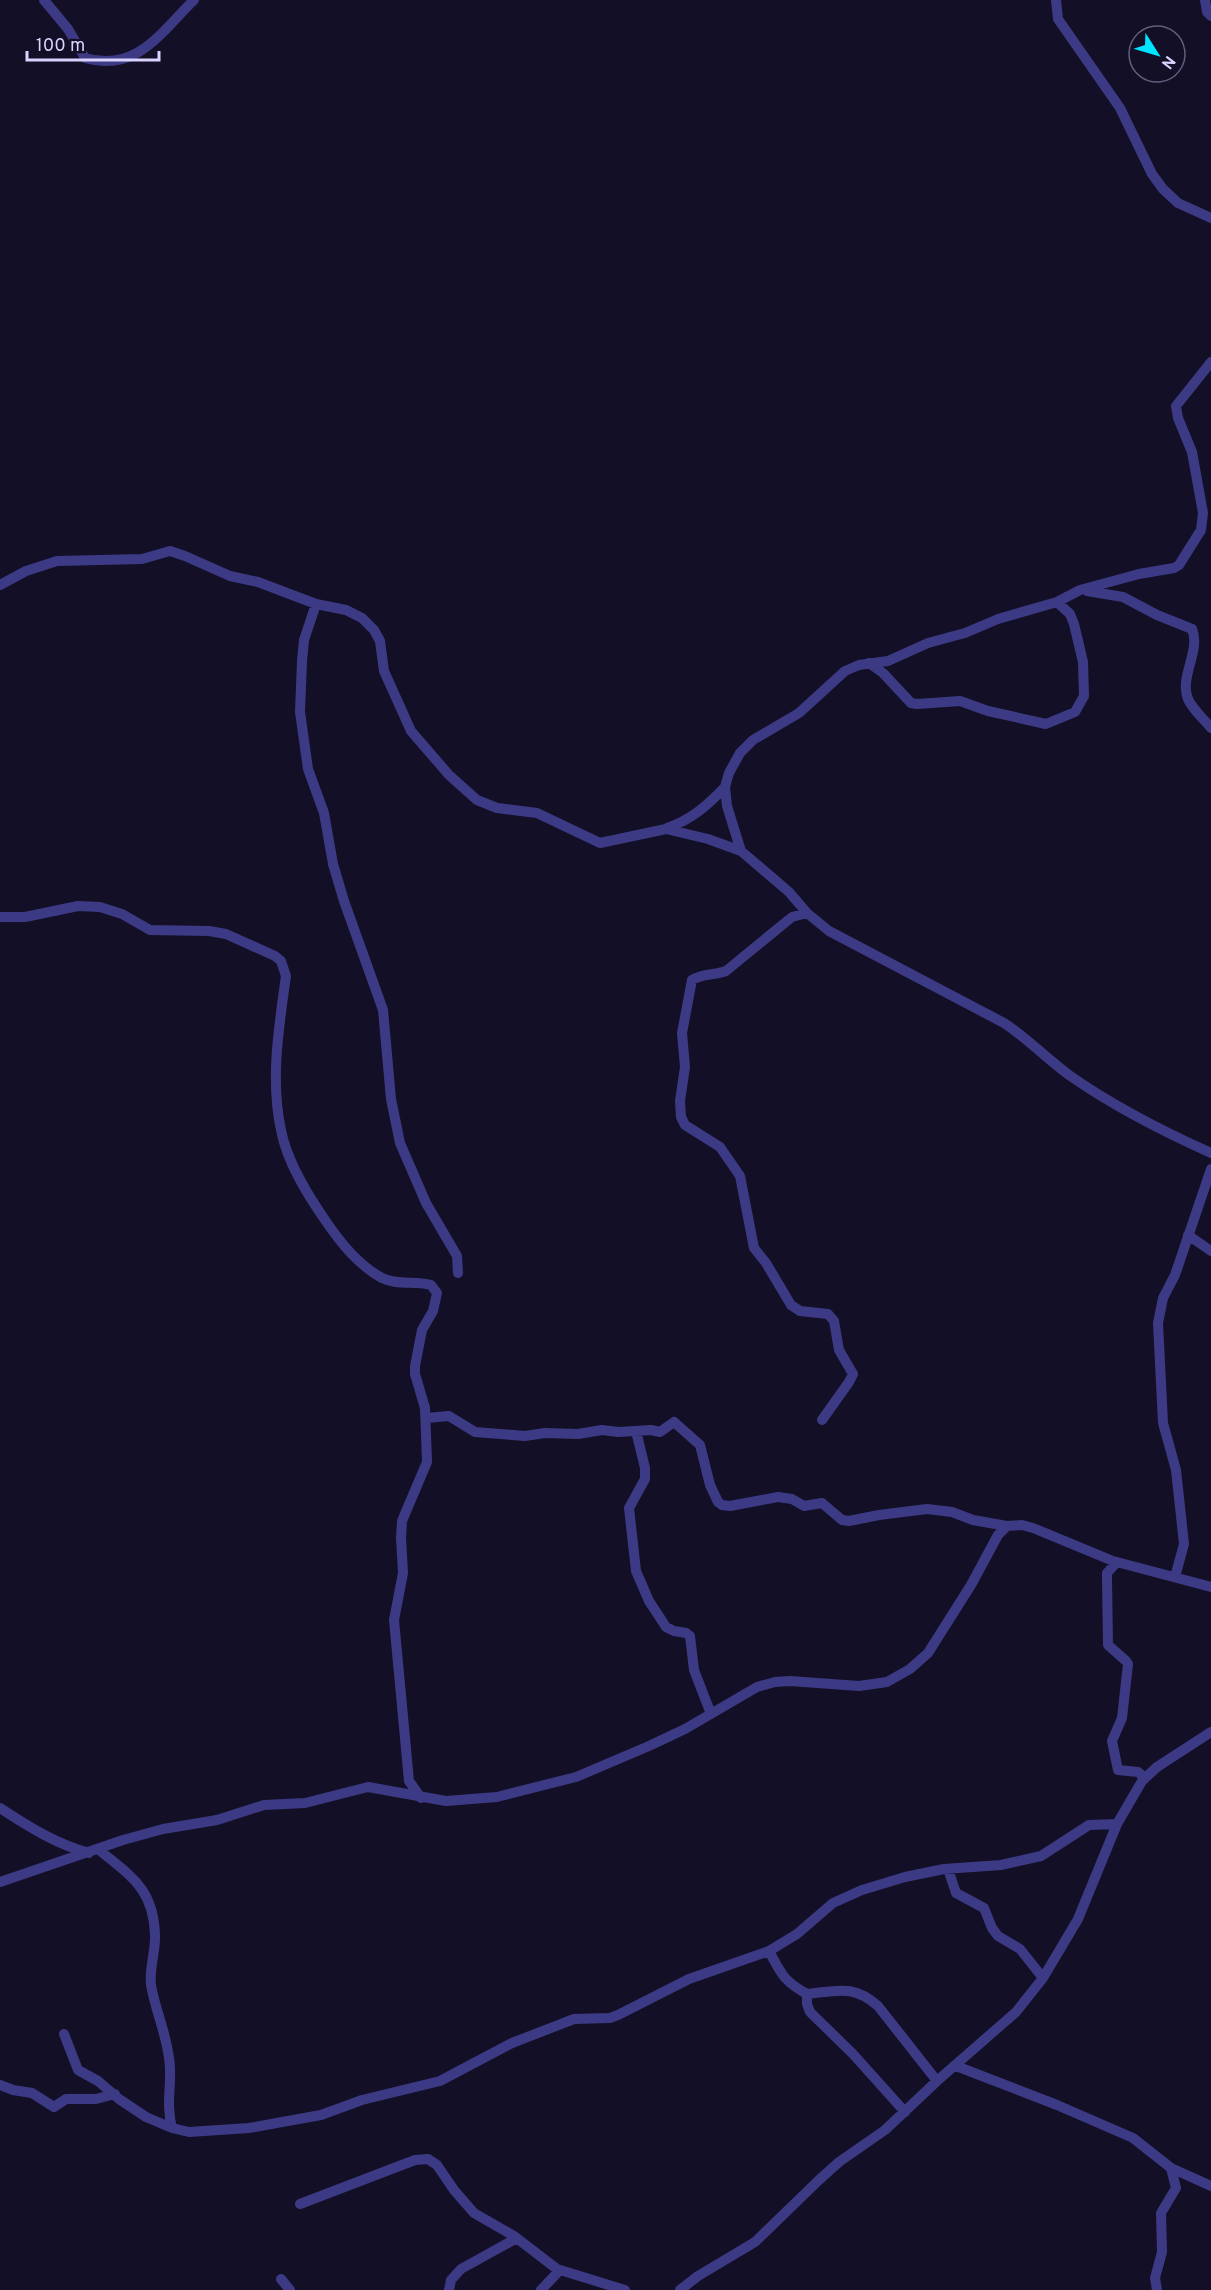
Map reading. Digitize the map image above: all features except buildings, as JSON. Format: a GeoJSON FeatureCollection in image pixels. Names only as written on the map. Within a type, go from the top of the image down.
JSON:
{"type":"FeatureCollection","features":[{"type":"Feature","properties":{"kind":"street"},"geometry":{"type":"LineString","coordinates":[[44,0],[68,29],[85,58],[101,63],[119,62],[140,52],[194,0]]}},
{"type":"Feature","properties":{"kind":"street"},"geometry":{"type":"LineString","coordinates":[[1056,0],[1058,19],[1120,108],[1152,174],[1163,189],[1178,203],[1211,218]]}},
{"type":"Feature","properties":{"kind":"street"},"geometry":{"type":"LineString","coordinates":[[1205,0],[1207,12],[1211,16]]}},
{"type":"Feature","properties":{"kind":"street"},"geometry":{"type":"LineString","coordinates":[[741,851],[727,806],[725,788],[729,773],[740,753],[753,740],[799,713],[845,671],[869,663],[888,661],[928,643],[1057,602],[1080,590],[1139,574],[1174,568],[1181,562],[1203,525],[1203,513],[1192,452],[1178,418],[1176,406],[1211,362]]}},
{"type":"Feature","properties":{"kind":"street"},"geometry":{"type":"LineString","coordinates":[[0,585],[26,571],[57,561],[142,559],[170,551],[230,576],[258,582],[316,604],[346,610],[362,618],[374,630],[380,641],[384,672],[411,731],[449,775],[477,800],[497,808],[537,813],[600,843],[681,824],[725,788]]}},
{"type":"Feature","properties":{"kind":"street"},"geometry":{"type":"LineString","coordinates":[[1080,590],[1123,597],[1157,615],[1192,629],[1194,643],[1186,689],[1188,699],[1211,728]]}},
{"type":"Feature","properties":{"kind":"street"},"geometry":{"type":"LineString","coordinates":[[869,663],[883,673],[911,703],[960,701],[988,711],[1046,724],[1054,722],[1075,712],[1084,696],[1083,662],[1074,624],[1070,614],[1057,602]]}},
{"type":"Feature","properties":{"kind":"street"},"geometry":{"type":"LineString","coordinates":[[316,604],[304,640],[302,662],[300,712],[308,769],[324,813],[333,864],[344,901],[383,1010],[391,1099],[400,1143],[426,1203],[457,1256],[458,1273]]}},
{"type":"Feature","properties":{"kind":"street"},"geometry":{"type":"LineString","coordinates":[[666,829],[708,839],[741,851],[789,892],[807,913],[829,931],[1004,1023],[1025,1037],[1069,1074],[1131,1113],[1211,1153]]}},
{"type":"Feature","properties":{"kind":"street"},"geometry":{"type":"LineString","coordinates":[[0,917],[25,917],[78,906],[100,907],[122,914],[150,930],[209,930],[226,934],[275,956],[281,961],[286,976],[276,1061],[281,1131],[290,1158],[334,1234],[365,1266],[390,1281],[424,1283],[435,1288],[437,1293],[436,1301],[422,1330],[415,1365],[426,1418],[427,1462],[402,1521],[403,1573],[394,1620],[407,1738],[408,1774],[412,1787],[421,1798]]}},
{"type":"Feature","properties":{"kind":"street"},"geometry":{"type":"LineString","coordinates":[[807,913],[792,918],[726,971],[696,977],[692,980],[682,1033],[685,1067],[680,1101],[681,1117],[685,1125],[720,1146],[740,1176],[754,1248],[766,1263],[790,1305],[800,1311],[828,1314],[834,1321],[839,1350],[853,1374],[822,1420]]}},
{"type":"Feature","properties":{"kind":"street"},"geometry":{"type":"LineString","coordinates":[[1175,1577],[1184,1544],[1174,1462],[1163,1423],[1158,1330],[1160,1307],[1175,1275],[1211,1169]]}},
{"type":"Feature","properties":{"kind":"street"},"geometry":{"type":"LineString","coordinates":[[1188,1234],[1211,1251]]}},
{"type":"Feature","properties":{"kind":"street"},"geometry":{"type":"LineString","coordinates":[[426,1418],[449,1416],[475,1431],[525,1436],[545,1433],[578,1434],[602,1430],[662,1431],[673,1422],[682,1427],[700,1445],[710,1485],[718,1502],[722,1505],[787,1497],[804,1506],[822,1503],[842,1520],[849,1521],[927,1509],[952,1512],[973,1520],[1033,1528],[1117,1562],[1211,1587]]}},
{"type":"Feature","properties":{"kind":"street"},"geometry":{"type":"LineString","coordinates":[[636,1431],[645,1475],[645,1483],[629,1508],[636,1571],[650,1601],[666,1627],[674,1631],[686,1632],[690,1636],[696,1677],[711,1714]]}},
{"type":"Feature","properties":{"kind":"street"},"geometry":{"type":"LineString","coordinates":[[0,1882],[163,1830],[217,1820],[264,1805],[305,1803],[368,1787],[421,1798],[459,1802],[497,1797],[576,1777],[685,1730],[757,1687],[775,1682],[872,1686],[887,1682],[910,1669],[928,1653],[971,1585],[998,1535],[1007,1526]]}},
{"type":"Feature","properties":{"kind":"street"},"geometry":{"type":"LineString","coordinates":[[1117,1562],[1107,1573],[1108,1643],[1128,1664],[1122,1718],[1114,1734],[1112,1747],[1118,1770],[1138,1772],[1145,1778]]}},
{"type":"Feature","properties":{"kind":"street"},"geometry":{"type":"LineString","coordinates":[[680,2290],[698,2276],[747,2248],[791,2204],[839,2162],[885,2130],[937,2081],[1004,2025],[1043,1978],[1078,1919],[1127,1803],[1145,1778],[1157,1767],[1210,1735]]}},
{"type":"Feature","properties":{"kind":"street"},"geometry":{"type":"LineString","coordinates":[[0,1808],[58,1842],[94,1851],[138,1883],[148,1897],[155,1934],[150,1974],[151,1985],[170,2061],[167,2106],[172,2128]]}},
{"type":"Feature","properties":{"kind":"street"},"geometry":{"type":"LineString","coordinates":[[64,2034],[78,2070],[98,2081],[146,2117],[172,2128],[189,2132],[249,2128],[321,2115],[362,2100],[440,2081],[512,2043],[574,2019],[610,2018],[618,2015],[689,1979],[769,1950],[796,1934],[833,1903],[853,1894],[905,1877],[948,1869],[1001,1865],[1041,1856],[1089,1825],[1117,1824]]}},
{"type":"Feature","properties":{"kind":"street"},"geometry":{"type":"LineString","coordinates":[[948,1869],[956,1893],[984,1908],[998,1936],[1020,1949],[1043,1978]]}},
{"type":"Feature","properties":{"kind":"street"},"geometry":{"type":"LineString","coordinates":[[769,1950],[790,1985],[807,1994],[853,1990],[867,1997],[878,2007],[937,2081]]}},
{"type":"Feature","properties":{"kind":"street"},"geometry":{"type":"LineString","coordinates":[[807,1994],[810,2012],[853,2054],[905,2112]]}},
{"type":"Feature","properties":{"kind":"street"},"geometry":{"type":"LineString","coordinates":[[956,2066],[1058,2105],[1134,2138],[1171,2168],[1211,2186]]}},
{"type":"Feature","properties":{"kind":"street"},"geometry":{"type":"LineString","coordinates":[[0,2085],[32,2093],[54,2107],[66,2099],[96,2099],[115,2094]]}},
{"type":"Feature","properties":{"kind":"street"},"geometry":{"type":"LineString","coordinates":[[300,2204],[415,2160],[428,2159],[437,2165],[468,2208],[482,2219],[517,2238],[560,2270],[625,2290]]}},
{"type":"Feature","properties":{"kind":"street"},"geometry":{"type":"LineString","coordinates":[[1157,2290],[1155,2278],[1162,2252],[1161,2213],[1176,2188],[1171,2168]]}},
{"type":"Feature","properties":{"kind":"street"},"geometry":{"type":"LineString","coordinates":[[449,2290],[450,2280],[461,2270],[517,2238]]}},
{"type":"Feature","properties":{"kind":"street"},"geometry":{"type":"LineString","coordinates":[[541,2290],[560,2270]]}},
{"type":"Feature","properties":{"kind":"street"},"geometry":{"type":"LineString","coordinates":[[280,2279],[290,2290]]}}]}
